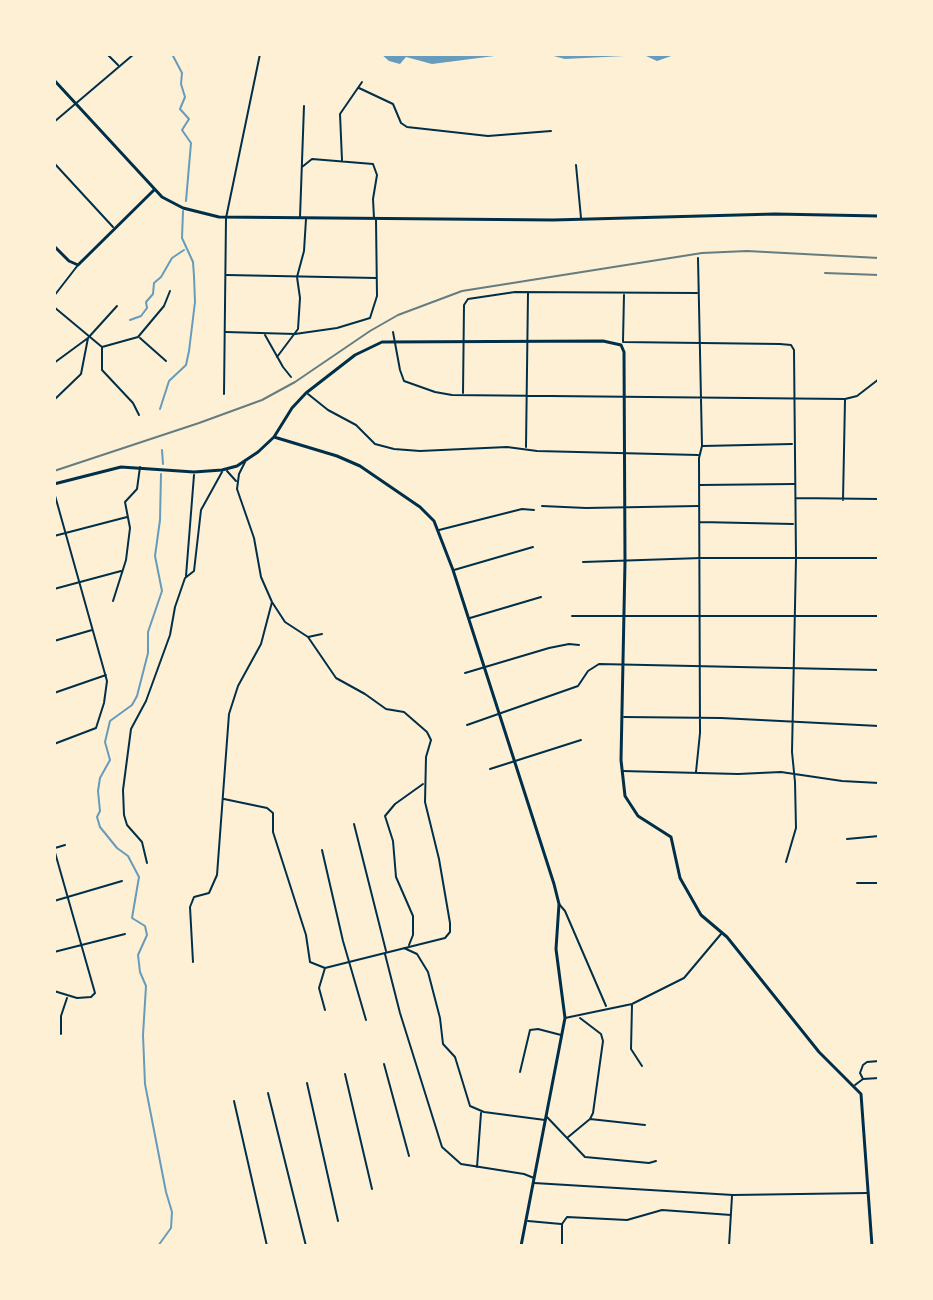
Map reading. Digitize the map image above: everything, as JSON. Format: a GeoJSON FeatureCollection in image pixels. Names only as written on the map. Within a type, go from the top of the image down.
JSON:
{"type":"FeatureCollection","features":[{"type":"Feature","properties":{"kind":"street"},"geometry":{"type":"LineString","coordinates":[[107,54],[119,66]]}},
{"type":"Feature","properties":{"kind":"street"},"geometry":{"type":"LineString","coordinates":[[54,122],[134,54]]}},
{"type":"Feature","properties":{"kind":"street"},"geometry":{"type":"LineString","coordinates":[[224,394],[226,218],[260,54]]}},
{"type":"Feature","properties":{"kind":"street"},"geometry":{"type":"LineString","coordinates":[[54,80],[154,190],[183,208],[226,218],[879,216]]}},
{"type":"Feature","properties":{"kind":"street"},"geometry":{"type":"LineString","coordinates":[[341,161],[340,114],[362,82]]}},
{"type":"Feature","properties":{"kind":"street"},"geometry":{"type":"LineString","coordinates":[[359,88],[393,104],[401,123],[407,127],[488,136],[551,131]]}},
{"type":"Feature","properties":{"kind":"street"},"geometry":{"type":"LineString","coordinates":[[300,219],[304,106]]}},
{"type":"Feature","properties":{"kind":"street"},"geometry":{"type":"LineString","coordinates":[[225,332],[295,334],[337,328],[368,319],[375,308],[375,166],[369,162],[312,159],[302,167]]}},
{"type":"Feature","properties":{"kind":"street"},"geometry":{"type":"LineString","coordinates":[[54,163],[114,228]]}},
{"type":"Feature","properties":{"kind":"street"},"geometry":{"type":"LineString","coordinates":[[576,165],[581,219]]}},
{"type":"Feature","properties":{"kind":"street"},"geometry":{"type":"LineString","coordinates":[[54,296],[78,265],[154,190]]}},
{"type":"Feature","properties":{"kind":"street"},"geometry":{"type":"LineString","coordinates":[[277,357],[295,334],[300,312],[297,277],[304,251],[306,219]]}},
{"type":"Feature","properties":{"kind":"street"},"geometry":{"type":"LineString","coordinates":[[54,246],[69,261],[78,265]]}},
{"type":"Feature","properties":{"kind":"street"},"geometry":{"type":"LineString","coordinates":[[696,772],[701,558],[699,455],[702,446],[698,258]]}},
{"type":"Feature","properties":{"kind":"street"},"geometry":{"type":"LineString","coordinates":[[226,275],[377,278]]}},
{"type":"Feature","properties":{"kind":"street"},"geometry":{"type":"LineString","coordinates":[[138,337],[161,310],[170,291]]}},
{"type":"Feature","properties":{"kind":"street"},"geometry":{"type":"LineString","coordinates":[[463,394],[464,302],[491,295],[528,292],[698,293]]}},
{"type":"Feature","properties":{"kind":"street"},"geometry":{"type":"LineString","coordinates":[[526,448],[528,292]]}},
{"type":"Feature","properties":{"kind":"street"},"geometry":{"type":"LineString","coordinates":[[624,293],[624,791],[630,806],[645,822],[662,829],[671,837],[680,878],[705,920],[722,933],[819,1052],[854,1085],[863,1101],[872,1246]]}},
{"type":"Feature","properties":{"kind":"street"},"geometry":{"type":"LineString","coordinates":[[54,363],[88,338],[117,306]]}},
{"type":"Feature","properties":{"kind":"street"},"geometry":{"type":"LineString","coordinates":[[54,307],[102,347],[138,337],[166,361]]}},
{"type":"Feature","properties":{"kind":"street"},"geometry":{"type":"LineString","coordinates":[[393,332],[403,380],[435,392],[845,399],[857,396],[879,379]]}},
{"type":"Feature","properties":{"kind":"street"},"geometry":{"type":"LineString","coordinates":[[265,335],[291,377]]}},
{"type":"Feature","properties":{"kind":"street"},"geometry":{"type":"LineString","coordinates":[[54,400],[81,374],[88,338]]}},
{"type":"Feature","properties":{"kind":"street"},"geometry":{"type":"LineString","coordinates":[[54,484],[112,468],[194,472],[224,470],[246,460],[274,437],[292,408],[306,393],[363,350],[382,342],[613,341],[622,344],[698,342],[792,346],[796,558],[792,723],[796,830],[786,862]]}},
{"type":"Feature","properties":{"kind":"street"},"geometry":{"type":"LineString","coordinates":[[102,347],[102,370],[133,403],[139,415]]}},
{"type":"Feature","properties":{"kind":"street"},"geometry":{"type":"LineString","coordinates":[[306,393],[328,410],[356,425],[378,446],[420,451],[526,448],[537,451],[699,455]]}},
{"type":"Feature","properties":{"kind":"street"},"geometry":{"type":"LineString","coordinates":[[843,500],[845,399]]}},
{"type":"Feature","properties":{"kind":"street"},"geometry":{"type":"LineString","coordinates":[[274,437],[360,466],[420,507],[434,521],[469,619],[559,904],[556,949],[565,1018],[521,1246]]}},
{"type":"Feature","properties":{"kind":"street"},"geometry":{"type":"LineString","coordinates":[[702,446],[794,444]]}},
{"type":"Feature","properties":{"kind":"street"},"geometry":{"type":"LineString","coordinates":[[223,799],[267,808],[273,813],[273,832],[306,935],[310,962],[325,968],[449,935],[450,918],[425,802],[426,757],[431,740],[427,732],[404,712],[386,709],[336,678],[308,637],[285,622],[259,572],[254,538],[239,501],[237,482],[246,460]]}},
{"type":"Feature","properties":{"kind":"street"},"geometry":{"type":"LineString","coordinates":[[113,601],[126,560],[130,528],[125,502],[137,489],[140,467]]}},
{"type":"Feature","properties":{"kind":"street"},"geometry":{"type":"LineString","coordinates":[[224,470],[237,482]]}},
{"type":"Feature","properties":{"kind":"street"},"geometry":{"type":"LineString","coordinates":[[186,577],[194,571],[201,510],[224,470]]}},
{"type":"Feature","properties":{"kind":"street"},"geometry":{"type":"LineString","coordinates":[[147,863],[142,842],[126,822],[123,790],[131,729],[146,701],[170,635],[175,607],[186,577],[194,472]]}},
{"type":"Feature","properties":{"kind":"street"},"geometry":{"type":"LineString","coordinates":[[700,485],[795,484]]}},
{"type":"Feature","properties":{"kind":"street"},"geometry":{"type":"LineString","coordinates":[[54,492],[107,674],[104,703],[96,728],[54,744]]}},
{"type":"Feature","properties":{"kind":"street"},"geometry":{"type":"LineString","coordinates":[[795,498],[879,499]]}},
{"type":"Feature","properties":{"kind":"street"},"geometry":{"type":"LineString","coordinates":[[542,506],[699,506]]}},
{"type":"Feature","properties":{"kind":"street"},"geometry":{"type":"LineString","coordinates":[[438,530],[522,509],[534,510]]}},
{"type":"Feature","properties":{"kind":"street"},"geometry":{"type":"LineString","coordinates":[[54,536],[128,517]]}},
{"type":"Feature","properties":{"kind":"street"},"geometry":{"type":"LineString","coordinates":[[700,522],[795,524]]}},
{"type":"Feature","properties":{"kind":"street"},"geometry":{"type":"LineString","coordinates":[[453,570],[533,547]]}},
{"type":"Feature","properties":{"kind":"street"},"geometry":{"type":"LineString","coordinates":[[583,562],[701,558],[879,558]]}},
{"type":"Feature","properties":{"kind":"street"},"geometry":{"type":"LineString","coordinates":[[54,589],[122,571]]}},
{"type":"Feature","properties":{"kind":"street"},"geometry":{"type":"LineString","coordinates":[[469,619],[541,597]]}},
{"type":"Feature","properties":{"kind":"street"},"geometry":{"type":"LineString","coordinates":[[193,962],[190,904],[194,897],[209,893],[216,880],[229,714],[238,686],[261,644],[272,602]]}},
{"type":"Feature","properties":{"kind":"street"},"geometry":{"type":"LineString","coordinates":[[572,616],[879,616]]}},
{"type":"Feature","properties":{"kind":"street"},"geometry":{"type":"LineString","coordinates":[[54,641],[93,630]]}},
{"type":"Feature","properties":{"kind":"street"},"geometry":{"type":"LineString","coordinates":[[308,637],[322,634]]}},
{"type":"Feature","properties":{"kind":"street"},"geometry":{"type":"LineString","coordinates":[[465,673],[549,648],[579,645]]}},
{"type":"Feature","properties":{"kind":"street"},"geometry":{"type":"LineString","coordinates":[[467,725],[578,686],[592,668],[602,664],[623,667],[879,670]]}},
{"type":"Feature","properties":{"kind":"street"},"geometry":{"type":"LineString","coordinates":[[54,693],[107,674]]}},
{"type":"Feature","properties":{"kind":"street"},"geometry":{"type":"LineString","coordinates":[[623,717],[879,726]]}},
{"type":"Feature","properties":{"kind":"street"},"geometry":{"type":"LineString","coordinates":[[490,769],[581,740]]}},
{"type":"Feature","properties":{"kind":"street"},"geometry":{"type":"LineString","coordinates":[[622,771],[794,773],[879,783]]}},
{"type":"Feature","properties":{"kind":"street"},"geometry":{"type":"LineString","coordinates":[[406,947],[413,935],[413,916],[396,877],[393,841],[385,816],[395,804],[424,784]]}},
{"type":"Feature","properties":{"kind":"street"},"geometry":{"type":"LineString","coordinates":[[354,824],[400,1013],[440,1142],[456,1161],[477,1168],[524,1174],[534,1181],[733,1195],[869,1193]]}},
{"type":"Feature","properties":{"kind":"street"},"geometry":{"type":"LineString","coordinates":[[847,839],[879,836]]}},
{"type":"Feature","properties":{"kind":"street"},"geometry":{"type":"LineString","coordinates":[[54,991],[68,997],[90,998],[94,995],[83,945],[54,849],[65,845]]}},
{"type":"Feature","properties":{"kind":"street"},"geometry":{"type":"LineString","coordinates":[[322,850],[348,961],[366,1020]]}},
{"type":"Feature","properties":{"kind":"street"},"geometry":{"type":"LineString","coordinates":[[54,901],[122,881]]}},
{"type":"Feature","properties":{"kind":"street"},"geometry":{"type":"LineString","coordinates":[[857,883],[879,883]]}},
{"type":"Feature","properties":{"kind":"street"},"geometry":{"type":"LineString","coordinates":[[559,904],[565,911],[607,1007]]}},
{"type":"Feature","properties":{"kind":"street"},"geometry":{"type":"LineString","coordinates":[[565,1018],[632,1004],[684,978],[722,933]]}},
{"type":"Feature","properties":{"kind":"street"},"geometry":{"type":"LineString","coordinates":[[54,952],[125,934]]}},
{"type":"Feature","properties":{"kind":"street"},"geometry":{"type":"LineString","coordinates":[[406,947],[424,962],[440,1018],[443,1044],[455,1057],[468,1102],[481,1112],[546,1118],[587,1158],[656,1161]]}},
{"type":"Feature","properties":{"kind":"street"},"geometry":{"type":"LineString","coordinates":[[325,968],[319,988],[325,1010]]}},
{"type":"Feature","properties":{"kind":"street"},"geometry":{"type":"LineString","coordinates":[[61,1034],[61,1016],[68,997]]}},
{"type":"Feature","properties":{"kind":"street"},"geometry":{"type":"LineString","coordinates":[[632,1004],[631,1049],[642,1066]]}},
{"type":"Feature","properties":{"kind":"street"},"geometry":{"type":"LineString","coordinates":[[567,1138],[590,1119],[603,1041],[602,1035],[579,1017]]}},
{"type":"Feature","properties":{"kind":"street"},"geometry":{"type":"LineString","coordinates":[[520,1072],[530,1030],[562,1035]]}},
{"type":"Feature","properties":{"kind":"street"},"geometry":{"type":"LineString","coordinates":[[863,1079],[860,1073],[863,1065],[879,1061]]}},
{"type":"Feature","properties":{"kind":"street"},"geometry":{"type":"LineString","coordinates":[[384,1064],[409,1156]]}},
{"type":"Feature","properties":{"kind":"street"},"geometry":{"type":"LineString","coordinates":[[345,1074],[372,1189]]}},
{"type":"Feature","properties":{"kind":"street"},"geometry":{"type":"LineString","coordinates":[[854,1085],[863,1079],[879,1078]]}},
{"type":"Feature","properties":{"kind":"street"},"geometry":{"type":"LineString","coordinates":[[307,1083],[338,1221]]}},
{"type":"Feature","properties":{"kind":"street"},"geometry":{"type":"LineString","coordinates":[[268,1093],[306,1246]]}},
{"type":"Feature","properties":{"kind":"street"},"geometry":{"type":"LineString","coordinates":[[234,1101],[267,1246]]}},
{"type":"Feature","properties":{"kind":"street"},"geometry":{"type":"LineString","coordinates":[[477,1168],[481,1112]]}},
{"type":"Feature","properties":{"kind":"street"},"geometry":{"type":"LineString","coordinates":[[590,1119],[645,1125]]}},
{"type":"Feature","properties":{"kind":"street"},"geometry":{"type":"LineString","coordinates":[[729,1246],[733,1195]]}},
{"type":"Feature","properties":{"kind":"street"},"geometry":{"type":"LineString","coordinates":[[562,1246],[562,1224],[570,1217],[627,1220],[662,1210],[731,1215]]}},
{"type":"Feature","properties":{"kind":"street"},"geometry":{"type":"LineString","coordinates":[[526,1221],[562,1224]]}},
{"type":"Feature","properties":{"kind":"water"},"geometry":{"type":"Polygon","coordinates":[[[381,54],[510,54],[432,64],[406,57],[400,64],[389,61],[381,54]]]}},
{"type":"Feature","properties":{"kind":"water"},"geometry":{"type":"Polygon","coordinates":[[[546,54],[677,54],[657,61],[644,55],[565,59],[546,54]]]}},
{"type":"Feature","properties":{"kind":"waterway"},"geometry":{"type":"LineString","coordinates":[[172,54],[182,73],[185,97],[180,109],[189,119],[182,130],[191,143],[186,201]]}},
{"type":"Feature","properties":{"kind":"waterway"},"geometry":{"type":"LineString","coordinates":[[160,409],[169,381],[186,365],[195,302],[193,262],[182,238],[183,211]]}},
{"type":"Feature","properties":{"kind":"waterway"},"geometry":{"type":"LineString","coordinates":[[130,320],[141,316],[153,294],[154,283],[172,258],[184,250]]}},
{"type":"Feature","properties":{"kind":"waterway"},"geometry":{"type":"LineString","coordinates":[[162,450],[163,464]]}},
{"type":"Feature","properties":{"kind":"waterway"},"geometry":{"type":"LineString","coordinates":[[158,1246],[171,1228],[172,1212],[145,1084],[143,1035],[146,986],[138,955],[147,935],[145,926],[132,918],[139,877],[128,856],[100,827],[97,817],[100,811],[100,778],[110,760],[105,742],[110,721],[132,705],[137,696],[148,653],[148,632],[162,591],[155,556],[161,474]]}},
{"type":"Feature","properties":{"kind":"railway"},"geometry":{"type":"LineString","coordinates":[[54,471],[262,400],[398,315],[462,291],[702,253],[747,251],[879,258]]}},
{"type":"Feature","properties":{"kind":"railway"},"geometry":{"type":"LineString","coordinates":[[825,273],[879,275]]}}]}
